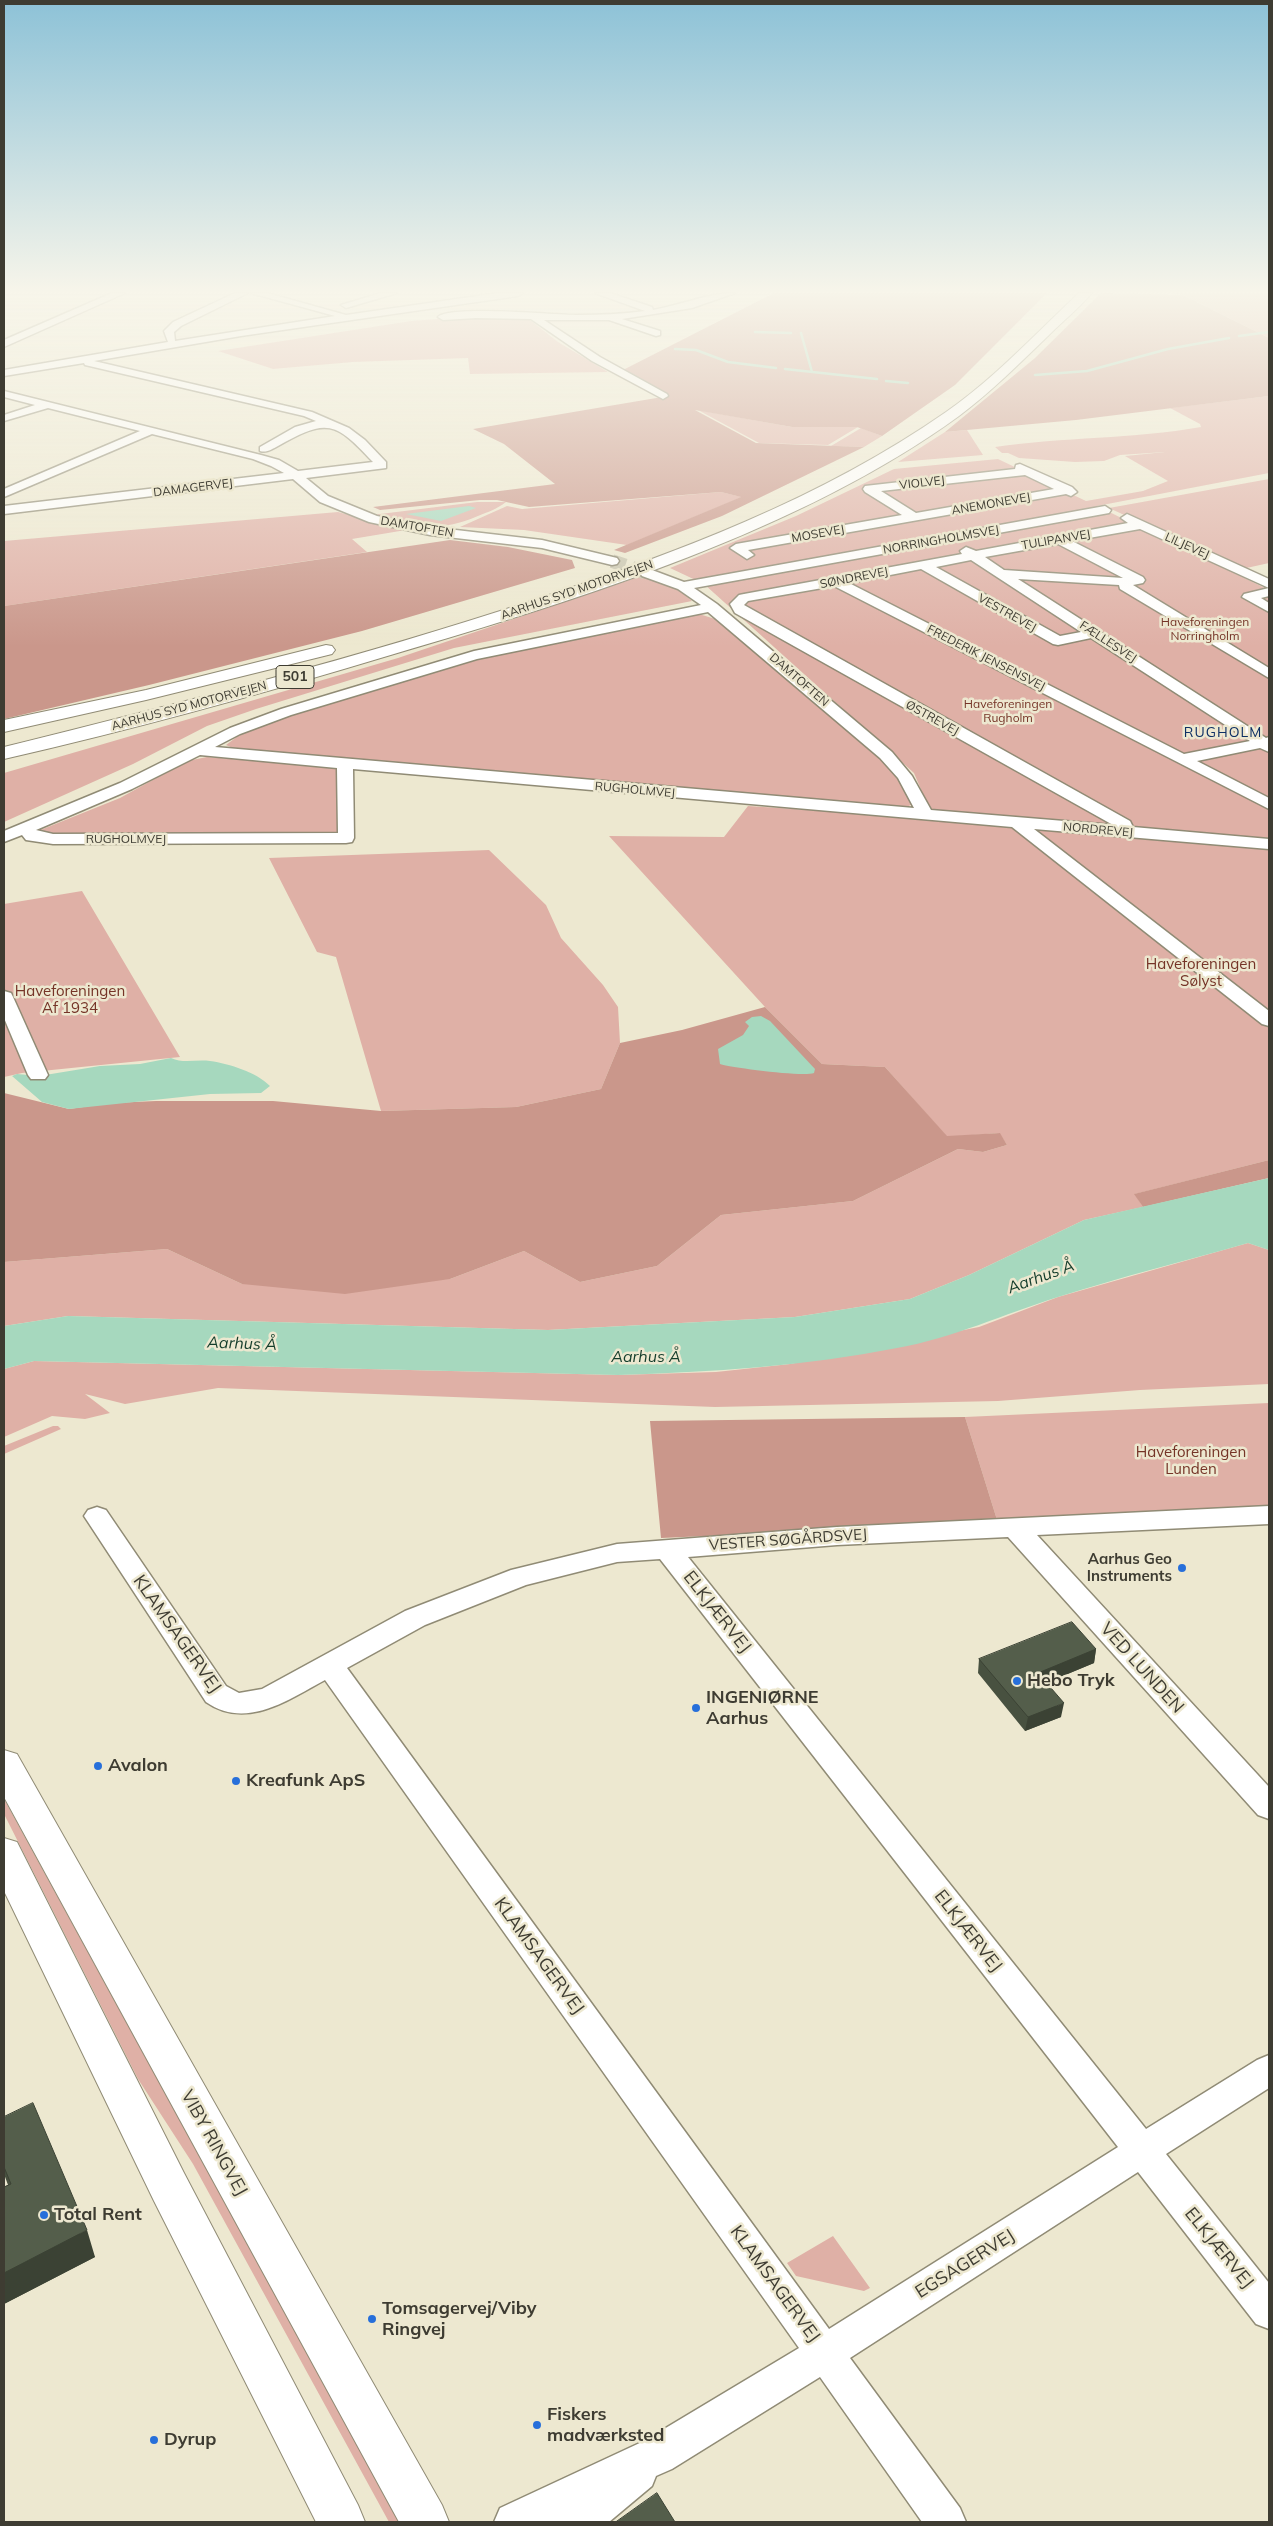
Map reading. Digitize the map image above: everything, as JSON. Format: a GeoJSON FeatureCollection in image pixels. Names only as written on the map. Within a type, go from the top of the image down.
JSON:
{"type":"FeatureCollection","features":[{"type":"Feature","properties":{"kind":"main road","name":"AARHUS SYD MOTORVEJEN"},"geometry":{"type":"LineString","coordinates":[[4,743],[325,658],[574,586],[778,500],[833,473],[885,443],[934,411]]}},
{"type":"Feature","properties":{"kind":"main road","name":"AARHUS SYD MOTORVEJEN"},"geometry":{"type":"LineString","coordinates":[[4,753],[332,667],[438,636],[574,586],[723,536],[849,477],[898,450],[936,426],[955,411]]}},
{"type":"Feature","properties":{"kind":"main road"},"geometry":{"type":"LineString","coordinates":[[380,636],[574,586]]}},
{"type":"Feature","properties":{"kind":"main road"},"geometry":{"type":"LineString","coordinates":[[4,770],[420,647],[574,586]]}},
{"type":"Feature","properties":{"kind":"main road"},"geometry":{"type":"LineString","coordinates":[[4,726],[146,695],[342,646]]}},
{"type":"Feature","properties":{"kind":"main road"},"geometry":{"type":"LineString","coordinates":[[4,766],[133,732]]}},
{"type":"Feature","properties":{"kind":"main road","name":"VIBY RINGVEJ"},"geometry":{"type":"LineString","coordinates":[[4,1764],[425,2522]]}},
{"type":"Feature","properties":{"kind":"main road"},"geometry":{"type":"LineString","coordinates":[[4,1853],[169,2187],[341,2522]]}},
{"type":"Feature","properties":{"kind":"street"},"geometry":{"type":"LineString","coordinates":[[4,418],[28,411]]}},
{"type":"Feature","properties":{"kind":"street","name":"DAMTOFTEN"},"geometry":{"type":"LineString","coordinates":[[72,411],[257,457],[276,464],[297,476],[324,498],[382,522],[430,531],[542,544],[612,561]]}},
{"type":"Feature","properties":{"kind":"street"},"geometry":{"type":"LineString","coordinates":[[298,411],[327,422]]}},
{"type":"Feature","properties":{"kind":"street"},"geometry":{"type":"LineString","coordinates":[[264,449],[299,429],[327,422]]}},
{"type":"Feature","properties":{"kind":"street","name":"DAMAGERVEJ"},"geometry":{"type":"LineString","coordinates":[[4,510],[382,465],[361,442],[327,422]]}},
{"type":"Feature","properties":{"kind":"street"},"geometry":{"type":"LineString","coordinates":[[4,493],[152,430]]}},
{"type":"Feature","properties":{"kind":"street","name":"VIOLVEJ"},"geometry":{"type":"LineString","coordinates":[[914,517],[869,489],[1024,469],[1068,490]]}},
{"type":"Feature","properties":{"kind":"street"},"geometry":{"type":"LineString","coordinates":[[1068,490],[1105,510]]}},
{"type":"Feature","properties":{"kind":"street","name":"ANEMONEVEJ"},"geometry":{"type":"LineString","coordinates":[[914,517],[1068,490]]}},
{"type":"Feature","properties":{"kind":"street","name":"LILJEVEJ"},"geometry":{"type":"LineString","coordinates":[[1105,510],[1269,584]]}},
{"type":"Feature","properties":{"kind":"street","name":"NORRINGHOLMSVEJ"},"geometry":{"type":"LineString","coordinates":[[683,586],[1105,510]]}},
{"type":"Feature","properties":{"kind":"street","name":"MOSEVEJ"},"geometry":{"type":"LineString","coordinates":[[747,555],[736,548],[914,517]]}},
{"type":"Feature","properties":{"kind":"street"},"geometry":{"type":"LineString","coordinates":[[798,520],[812,535],[846,557]]}},
{"type":"Feature","properties":{"kind":"street","name":"TULIPANVEJ"},"geometry":{"type":"LineString","coordinates":[[972,556],[1140,525]]}},
{"type":"Feature","properties":{"kind":"street","name":"FÆLLESVEJ"},"geometry":{"type":"LineString","coordinates":[[946,539],[1267,744]]}},
{"type":"Feature","properties":{"kind":"street"},"geometry":{"type":"LineString","coordinates":[[1060,540],[1133,581]]}},
{"type":"Feature","properties":{"kind":"street","name":"SØNDREVEJ"},"geometry":{"type":"LineString","coordinates":[[737,604],[744,598],[972,556]]}},
{"type":"Feature","properties":{"kind":"street","name":"VESTREVEJ"},"geometry":{"type":"LineString","coordinates":[[923,565],[1058,642],[1095,633]]}},
{"type":"Feature","properties":{"kind":"street","name":"DAMTOFTEN"},"geometry":{"type":"LineString","coordinates":[[647,573],[683,586],[712,607],[901,769],[912,786],[926,816]]}},
{"type":"Feature","properties":{"kind":"street"},"geometry":{"type":"LineString","coordinates":[[1001,574],[1133,581]]}},
{"type":"Feature","properties":{"kind":"street","name":"FREDERIK JENSENSVEJ"},"geometry":{"type":"LineString","coordinates":[[835,581],[1269,804]]}},
{"type":"Feature","properties":{"kind":"street"},"geometry":{"type":"LineString","coordinates":[[1133,581],[1124,586],[1269,674]]}},
{"type":"Feature","properties":{"kind":"street"},"geometry":{"type":"LineString","coordinates":[[1269,592],[1249,597],[1269,608]]}},
{"type":"Feature","properties":{"kind":"street","name":"ØSTREVEJ"},"geometry":{"type":"LineString","coordinates":[[737,604],[740,610],[1124,825],[1128,833]]}},
{"type":"Feature","properties":{"kind":"street"},"geometry":{"type":"LineString","coordinates":[[4,837],[126,786],[235,731],[286,712],[474,655],[712,607]]}},
{"type":"Feature","properties":{"kind":"street"},"geometry":{"type":"LineString","coordinates":[[1184,759],[1267,744]]}},
{"type":"Feature","properties":{"kind":"street","name":"RUGHOLMVEJ"},"geometry":{"type":"LineString","coordinates":[[197,750],[926,816]]}},
{"type":"Feature","properties":{"kind":"street","name":"RUGHOLMVEJ"},"geometry":{"type":"LineString","coordinates":[[26,829],[32,836],[46,839],[346,838],[345,764]]}},
{"type":"Feature","properties":{"kind":"street","name":"NORDREVEJ"},"geometry":{"type":"LineString","coordinates":[[926,816],[1269,844]]}},
{"type":"Feature","properties":{"kind":"street"},"geometry":{"type":"LineString","coordinates":[[1018,824],[1269,1020]]}},
{"type":"Feature","properties":{"kind":"street"},"geometry":{"type":"LineString","coordinates":[[4,997],[38,1075]]}},
{"type":"Feature","properties":{"kind":"street","name":"VESTER SØGÅRDSVEJ"},"geometry":{"type":"LineString","coordinates":[[329,1664],[415,1618],[520,1577],[616,1553],[838,1536],[1269,1515]]}},
{"type":"Feature","properties":{"kind":"street","name":"KLAMSAGERVEJ"},"geometry":{"type":"LineString","coordinates":[[97,1516],[216,1694],[226,1701],[239,1704],[269,1698],[329,1664],[946,2522]]}},
{"type":"Feature","properties":{"kind":"street","name":"VED LUNDEN"},"geometry":{"type":"LineString","coordinates":[[1015,1528],[1269,1807]]}},
{"type":"Feature","properties":{"kind":"street","name":"ELKJÆRVEJ"},"geometry":{"type":"LineString","coordinates":[[667,1549],[1269,2311]]}},
{"type":"Feature","properties":{"kind":"street","name":"EGSAGERVEJ"},"geometry":{"type":"LineString","coordinates":[[514,2522],[658,2455],[824,2353],[1269,2070]]}},
{"type":"Feature","properties":{"kind":"street","name":"EGSAGERVEJ"},"geometry":{"type":"LineString","coordinates":[[579,2522],[658,2455]]}},
{"type":"Feature","properties":{"kind":"green space"},"geometry":{"type":"Polygon","coordinates":[[[700,411],[792,427],[858,427],[828,445],[759,443],[700,411]]]}},
{"type":"Feature","properties":{"kind":"green space"},"geometry":{"type":"Polygon","coordinates":[[[1175,411],[1269,411],[1269,473],[1097,506],[1269,590],[1269,1160],[1135,1194],[1143,1207],[1084,1220],[969,1275],[910,1299],[795,1317],[548,1330],[68,1316],[4,1326],[4,1262],[167,1249],[242,1284],[450,1279],[524,1251],[580,1282],[657,1266],[721,1215],[853,1201],[958,1149],[983,1152],[1007,1145],[999,1133],[947,1137],[885,1067],[822,1064],[765,1007],[609,836],[724,837],[748,806],[933,818],[914,773],[704,584],[670,568],[796,516],[894,469],[998,459],[1086,501],[1143,491],[1168,481],[1125,456],[1165,452],[1120,455],[1104,461],[1075,462],[1019,458],[1008,453],[1002,453],[995,447],[1046,441],[1150,434],[1201,427],[1200,424],[1175,411]]]}},
{"type":"Feature","properties":{"kind":"green space"},"geometry":{"type":"Polygon","coordinates":[[[861,428],[882,436],[864,447],[831,446],[861,428]]]}},
{"type":"Feature","properties":{"kind":"green space"},"geometry":{"type":"Polygon","coordinates":[[[967,430],[983,455],[898,462],[945,432],[967,430]]]}},
{"type":"Feature","properties":{"kind":"green space"},"geometry":{"type":"Polygon","coordinates":[[[1269,479],[1269,563],[1242,569],[1109,508],[1269,479]]]}},
{"type":"Feature","properties":{"kind":"green space"},"geometry":{"type":"Polygon","coordinates":[[[721,492],[742,497],[627,545],[524,530],[460,527],[507,506],[522,509],[721,492]]]}},
{"type":"Feature","properties":{"kind":"green space"},"geometry":{"type":"Polygon","coordinates":[[[477,502],[506,502],[499,507],[463,522],[449,525],[413,525],[372,515],[477,502]]]}},
{"type":"Feature","properties":{"kind":"green space"},"geometry":{"type":"Polygon","coordinates":[[[338,512],[406,530],[352,539],[367,552],[4,606],[4,541],[338,512]]]}},
{"type":"Feature","properties":{"kind":"green space"},"geometry":{"type":"Polygon","coordinates":[[[644,575],[678,589],[692,601],[454,648],[256,709],[207,726],[133,764],[4,822],[4,773],[398,658],[644,575]]]}},
{"type":"Feature","properties":{"kind":"green space"},"geometry":{"type":"Polygon","coordinates":[[[699,614],[725,622],[899,771],[914,803],[902,810],[244,753],[226,745],[238,736],[279,719],[511,650],[699,614]]]}},
{"type":"Feature","properties":{"kind":"green space"},"geometry":{"type":"Polygon","coordinates":[[[207,757],[353,769],[354,835],[48,836],[38,831],[120,798],[187,761],[207,757]]]}},
{"type":"Feature","properties":{"kind":"green space"},"geometry":{"type":"Polygon","coordinates":[[[489,850],[546,905],[561,938],[603,985],[618,1007],[620,1043],[601,1089],[516,1107],[381,1111],[336,957],[317,952],[269,858],[489,850]]]}},
{"type":"Feature","properties":{"kind":"green space","name":"Haveforeningen Af 1934"},"geometry":{"type":"Polygon","coordinates":[[[82,891],[180,1057],[22,1073],[4,1077],[4,904],[82,891]]]}},
{"type":"Feature","properties":{"kind":"green space"},"geometry":{"type":"Polygon","coordinates":[[[1248,1243],[1269,1250],[1269,1384],[1140,1390],[998,1401],[715,1407],[218,1388],[125,1404],[85,1394],[110,1413],[85,1419],[52,1416],[4,1437],[4,1369],[34,1361],[618,1375],[716,1372],[790,1364],[979,1327],[1058,1297],[1248,1243]]]}},
{"type":"Feature","properties":{"kind":"green space","name":"Haveforeningen Lunden"},"geometry":{"type":"Polygon","coordinates":[[[1269,1403],[1269,1512],[998,1523],[965,1417],[1269,1403]]]}},
{"type":"Feature","properties":{"kind":"green space"},"geometry":{"type":"Polygon","coordinates":[[[53,1426],[58,1426],[61,1429],[4,1454],[4,1446],[53,1426]]]}},
{"type":"Feature","properties":{"kind":"green space"},"geometry":{"type":"Polygon","coordinates":[[[4,1799],[400,2522],[389,2522],[193,2164],[138,2079],[4,1814],[4,1799]]]}},
{"type":"Feature","properties":{"kind":"green space"},"geometry":{"type":"Polygon","coordinates":[[[833,2236],[870,2288],[864,2291],[796,2276],[787,2263],[833,2236]]]}},
{"type":"Feature","properties":{"kind":"shaded area"},"geometry":{"type":"Polygon","coordinates":[[[580,411],[697,411],[756,443],[864,447],[722,516],[625,553],[614,550],[741,497],[721,492],[529,507],[497,500],[480,500],[380,510],[373,507],[555,484],[504,444],[473,429],[580,411]]]}},
{"type":"Feature","properties":{"kind":"shaded area"},"geometry":{"type":"Polygon","coordinates":[[[700,411],[918,411],[882,436],[857,427],[792,427],[700,411]]]}},
{"type":"Feature","properties":{"kind":"shaded area"},"geometry":{"type":"Polygon","coordinates":[[[971,411],[1149,411],[1076,420],[945,432],[971,411]]]}},
{"type":"Feature","properties":{"kind":"shaded area"},"geometry":{"type":"Polygon","coordinates":[[[450,540],[508,547],[572,560],[575,568],[362,631],[149,685],[4,719],[4,606],[450,540]]]}},
{"type":"Feature","properties":{"kind":"shaded area"},"geometry":{"type":"Polygon","coordinates":[[[765,1007],[822,1064],[885,1067],[947,1136],[1000,1133],[1007,1145],[983,1152],[958,1149],[853,1201],[721,1215],[657,1266],[580,1282],[524,1251],[450,1279],[345,1294],[242,1284],[167,1249],[4,1262],[4,1093],[69,1109],[111,1103],[156,1101],[273,1101],[381,1111],[516,1107],[601,1089],[620,1043],[682,1030],[765,1007]]]}},
{"type":"Feature","properties":{"kind":"shaded area"},"geometry":{"type":"Polygon","coordinates":[[[1269,1160],[1269,1178],[1143,1207],[1134,1194],[1269,1160]]]}},
{"type":"Feature","properties":{"kind":"shaded area"},"geometry":{"type":"Polygon","coordinates":[[[965,1417],[998,1523],[661,1538],[650,1421],[965,1417]]]}},
{"type":"Feature","properties":{"kind":"water"},"geometry":{"type":"Polygon","coordinates":[[[469,506],[476,508],[441,521],[406,514],[469,506]]]}},
{"type":"Feature","properties":{"kind":"water"},"geometry":{"type":"Polygon","coordinates":[[[761,1016],[770,1021],[815,1069],[814,1073],[783,1073],[720,1064],[718,1049],[743,1035],[749,1026],[745,1022],[752,1017],[761,1016]]]}},
{"type":"Feature","properties":{"kind":"water"},"geometry":{"type":"Polygon","coordinates":[[[171,1058],[181,1061],[210,1061],[226,1064],[258,1077],[270,1086],[261,1093],[210,1094],[69,1109],[42,1102],[12,1076],[17,1074],[39,1076],[100,1066],[140,1064],[171,1058]]]}},
{"type":"Feature","properties":{"kind":"water","name":"Aarhus Å"},"geometry":{"type":"Polygon","coordinates":[[[1269,1178],[1269,1250],[1248,1243],[1082,1290],[918,1344],[862,1354],[793,1364],[618,1375],[34,1361],[4,1369],[4,1326],[68,1316],[548,1330],[795,1317],[910,1299],[969,1275],[1084,1220],[1269,1178]]]}},
{"type":"Feature","properties":{"kind":"building","name":"Hebo Tryk"},"geometry":{"type":"Polygon","coordinates":[[[1072,1622],[1096,1649],[1038,1673],[1064,1703],[1028,1717],[979,1659],[1072,1622]]]}},
{"type":"Feature","properties":{"kind":"building","name":"Total Rent"},"geometry":{"type":"Polygon","coordinates":[[[33,2103],[87,2230],[4,2273],[4,2187],[11,2184],[4,2167],[4,2117],[33,2103]]]}},
{"type":"Feature","properties":{"kind":"building"},"geometry":{"type":"Polygon","coordinates":[[[657,2493],[675,2522],[616,2522],[657,2493]]]}},
{"type":"Feature","properties":{"kind":"tunnel"},"geometry":{"type":"LineString","coordinates":[[612,561],[647,573]]}},
{"type":"Feature","properties":{"kind":"place","name":"Aarhus Geo Instruments"},"geometry":{"type":"Point","coordinates":[1182,1568]}},
{"type":"Feature","properties":{"kind":"place","name":"Hebo Tryk"},"geometry":{"type":"Point","coordinates":[1017,1681]}},
{"type":"Feature","properties":{"kind":"place","name":"INGENIØRNE Aarhus"},"geometry":{"type":"Point","coordinates":[696,1708]}},
{"type":"Feature","properties":{"kind":"place","name":"Avalon"},"geometry":{"type":"Point","coordinates":[98,1766]}},
{"type":"Feature","properties":{"kind":"place","name":"Kreafunk ApS"},"geometry":{"type":"Point","coordinates":[236,1781]}},
{"type":"Feature","properties":{"kind":"place","name":"Total Rent"},"geometry":{"type":"Point","coordinates":[44,2215]}},
{"type":"Feature","properties":{"kind":"place","name":"Tomsagervej/Viby Ringvej"},"geometry":{"type":"Point","coordinates":[372,2319]}},
{"type":"Feature","properties":{"kind":"place","name":"Fiskers madværksted"},"geometry":{"type":"Point","coordinates":[537,2425]}},
{"type":"Feature","properties":{"kind":"place","name":"Dyrup"},"geometry":{"type":"Point","coordinates":[154,2440]}},
{"type":"Feature","properties":{"kind":"district","name":"RUGHOLM"},"geometry":{"type":"Point","coordinates":[1223,733]}},
{"type":"Feature","properties":{"kind":"park label","name":"Haveforeningen Norringholm"},"geometry":{"type":"Point","coordinates":[1205,629]}},
{"type":"Feature","properties":{"kind":"park label","name":"Haveforeningen Rugholm"},"geometry":{"type":"Point","coordinates":[1008,711]}},
{"type":"Feature","properties":{"kind":"park label","name":"Haveforeningen Sølyst"},"geometry":{"type":"Point","coordinates":[1201,972]}}]}
